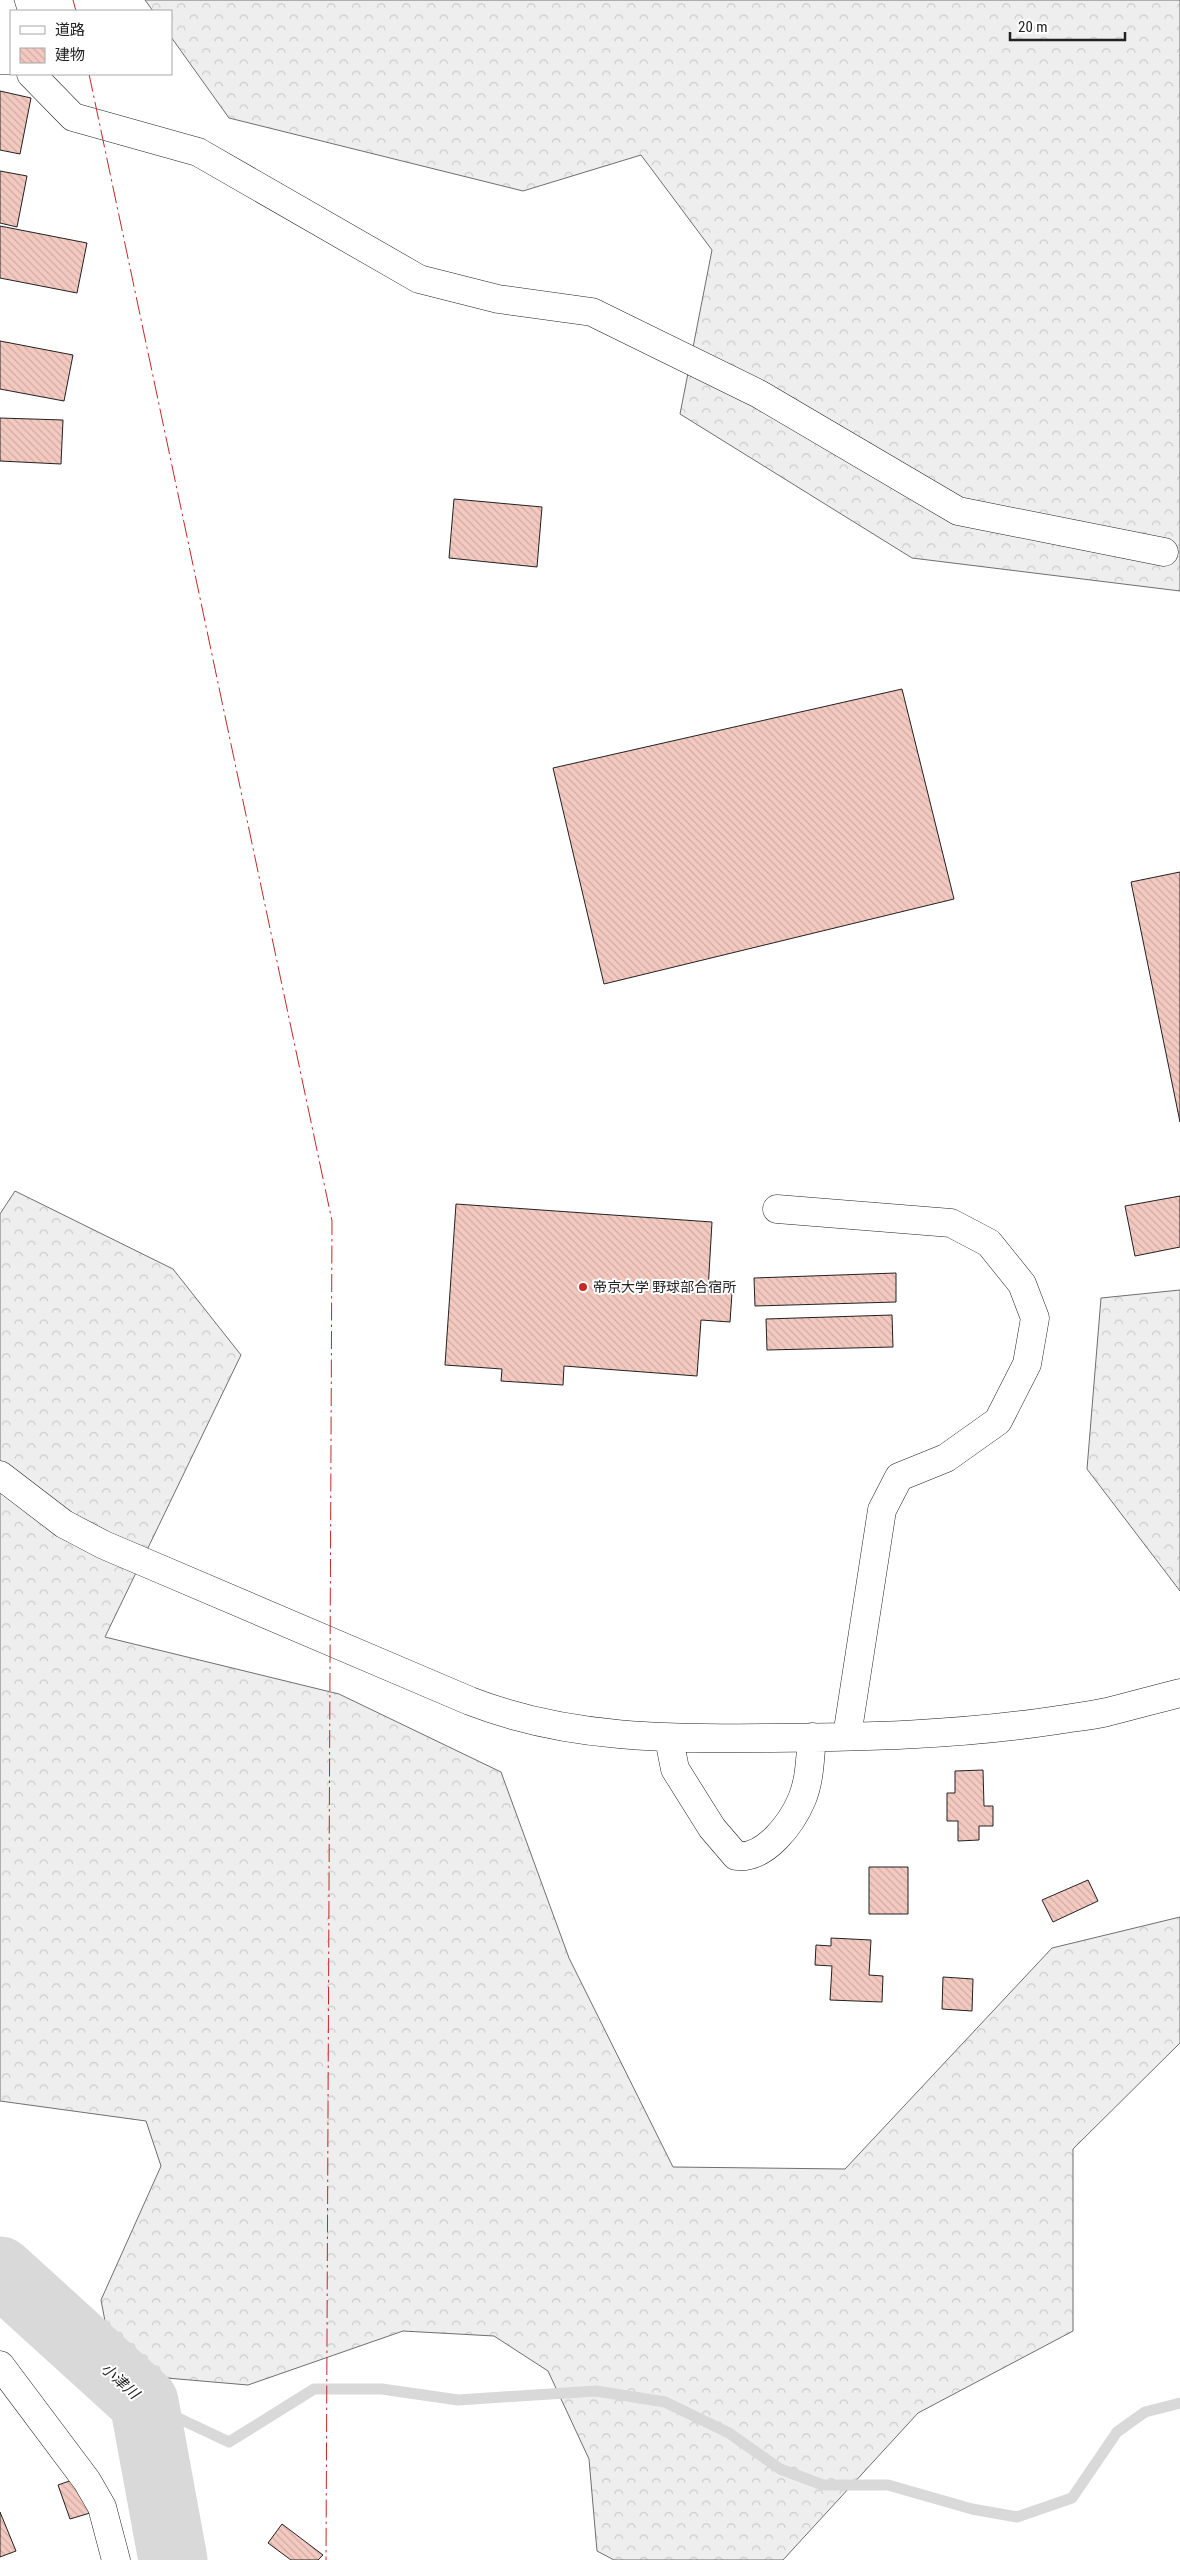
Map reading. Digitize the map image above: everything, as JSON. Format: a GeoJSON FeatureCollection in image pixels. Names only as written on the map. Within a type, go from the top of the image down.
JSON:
{"type":"FeatureCollection","features":[{"type":"Feature","properties":{"kind":"street"},"geometry":{"type":"LineString","coordinates":[[0,4],[10,36]]}},
{"type":"Feature","properties":{"kind":"street"},"geometry":{"type":"LineString","coordinates":[[32,75],[73,117],[198,152],[419,279],[498,299],[592,312],[759,394],[958,511],[1164,552]]}},
{"type":"Feature","properties":{"kind":"street"},"geometry":{"type":"LineString","coordinates":[[777,1209],[951,1223],[989,1243],[1022,1284],[1035,1318],[1026,1364],[998,1420],[946,1458],[899,1477],[882,1510],[847,1736]]}},
{"type":"Feature","properties":{"kind":"street"},"geometry":{"type":"LineString","coordinates":[[0,1475],[64,1524],[104,1545],[470,1701],[507,1715],[546,1724],[606,1734],[669,1738],[812,1737],[994,1729],[1106,1712],[1180,1693]]}},
{"type":"Feature","properties":{"kind":"street"},"geometry":{"type":"LineString","coordinates":[[669,1738],[675,1769],[712,1828],[736,1856],[746,1858],[766,1847],[783,1830],[803,1798],[812,1737]]}},
{"type":"Feature","properties":{"kind":"street"},"geometry":{"type":"LineString","coordinates":[[0,2365],[87,2481],[102,2507],[116,2560]]}},
{"type":"Feature","properties":{"kind":"green space"},"geometry":{"type":"Polygon","coordinates":[[[145,0],[1180,0],[1180,591],[912,558],[680,414],[712,250],[641,155],[523,191],[229,118],[172,38],[172,10],[152,10],[145,0]]]}},
{"type":"Feature","properties":{"kind":"green space"},"geometry":{"type":"Polygon","coordinates":[[[15,1191],[173,1269],[241,1355],[105,1637],[339,1694],[501,1772],[569,1958],[673,2167],[845,2169],[1052,1948],[1180,1917],[1180,2043],[1073,2149],[1073,2331],[918,2413],[783,2560],[614,2560],[597,2551],[589,2459],[548,2371],[494,2336],[403,2331],[248,2385],[155,2377],[108,2337],[101,2300],[161,2166],[146,2121],[0,2101],[0,1214],[15,1191]]]}},
{"type":"Feature","properties":{"kind":"green space"},"geometry":{"type":"Polygon","coordinates":[[[1180,1290],[1180,1591],[1087,1469],[1101,1298],[1180,1290]]]}},
{"type":"Feature","properties":{"kind":"building"},"geometry":{"type":"Polygon","coordinates":[[[0,91],[31,98],[20,154],[0,150],[0,91]]]}},
{"type":"Feature","properties":{"kind":"building"},"geometry":{"type":"Polygon","coordinates":[[[0,171],[27,176],[17,227],[0,223],[0,171]]]}},
{"type":"Feature","properties":{"kind":"building"},"geometry":{"type":"Polygon","coordinates":[[[0,226],[87,243],[77,293],[0,278],[0,226]]]}},
{"type":"Feature","properties":{"kind":"building"},"geometry":{"type":"Polygon","coordinates":[[[0,341],[73,355],[64,401],[0,389],[0,341]]]}},
{"type":"Feature","properties":{"kind":"building"},"geometry":{"type":"Polygon","coordinates":[[[0,418],[63,420],[61,464],[0,461],[0,418]]]}},
{"type":"Feature","properties":{"kind":"building"},"geometry":{"type":"Polygon","coordinates":[[[454,499],[542,507],[537,567],[449,558],[454,499]]]}},
{"type":"Feature","properties":{"kind":"building"},"geometry":{"type":"Polygon","coordinates":[[[902,689],[954,899],[604,984],[553,768],[902,689]]]}},
{"type":"Feature","properties":{"kind":"building"},"geometry":{"type":"Polygon","coordinates":[[[1180,872],[1180,1122],[1131,882],[1180,872]]]}},
{"type":"Feature","properties":{"kind":"building"},"geometry":{"type":"Polygon","coordinates":[[[1180,1196],[1180,1247],[1135,1256],[1125,1206],[1180,1196]]]}},
{"type":"Feature","properties":{"kind":"building"},"geometry":{"type":"Polygon","coordinates":[[[456,1204],[712,1222],[708,1291],[732,1293],[730,1322],[701,1320],[697,1376],[564,1366],[563,1385],[501,1381],[502,1369],[445,1365],[456,1204]]]}},
{"type":"Feature","properties":{"kind":"building"},"geometry":{"type":"Polygon","coordinates":[[[896,1273],[896,1302],[755,1306],[754,1278],[896,1273]]]}},
{"type":"Feature","properties":{"kind":"building"},"geometry":{"type":"Polygon","coordinates":[[[892,1315],[893,1347],[767,1350],[766,1319],[892,1315]]]}},
{"type":"Feature","properties":{"kind":"building"},"geometry":{"type":"Polygon","coordinates":[[[983,1770],[984,1806],[993,1806],[993,1826],[979,1826],[979,1840],[958,1841],[958,1821],[947,1821],[947,1793],[955,1793],[955,1771],[983,1770]]]}},
{"type":"Feature","properties":{"kind":"building"},"geometry":{"type":"Polygon","coordinates":[[[869,1867],[908,1867],[908,1914],[869,1914],[869,1867]]]}},
{"type":"Feature","properties":{"kind":"building"},"geometry":{"type":"Polygon","coordinates":[[[1088,1880],[1098,1901],[1053,1922],[1042,1900],[1088,1880]]]}},
{"type":"Feature","properties":{"kind":"building"},"geometry":{"type":"Polygon","coordinates":[[[831,1938],[871,1940],[869,1975],[883,1976],[882,2002],[830,2000],[832,1966],[815,1965],[816,1945],[831,1946],[831,1938]]]}},
{"type":"Feature","properties":{"kind":"building"},"geometry":{"type":"Polygon","coordinates":[[[943,1977],[973,1979],[972,2011],[942,2009],[943,1977]]]}},
{"type":"Feature","properties":{"kind":"building"},"geometry":{"type":"Polygon","coordinates":[[[78,2478],[90,2513],[70,2519],[58,2485],[78,2478]]]}},
{"type":"Feature","properties":{"kind":"building"},"geometry":{"type":"Polygon","coordinates":[[[0,2512],[16,2551],[0,2557],[0,2512]]]}},
{"type":"Feature","properties":{"kind":"building"},"geometry":{"type":"Polygon","coordinates":[[[282,2524],[323,2555],[318,2560],[291,2560],[268,2543],[282,2524]]]}},
{"type":"Feature","properties":{"kind":"waterway","name":"小津川"},"geometry":{"type":"LineString","coordinates":[[0,2271],[144,2402],[173,2560]]}},
{"type":"Feature","properties":{"kind":"waterway"},"geometry":{"type":"LineString","coordinates":[[144,2402],[229,2442],[314,2389],[382,2389],[458,2400],[596,2391],[665,2402],[729,2433],[780,2469],[823,2485],[888,2485],[972,2509],[1017,2517],[1072,2498],[1117,2432],[1145,2412],[1180,2403]]}},
{"type":"Feature","properties":{"kind":"power"},"geometry":{"type":"LineString","coordinates":[[73,0],[76,10]]}},
{"type":"Feature","properties":{"kind":"power"},"geometry":{"type":"LineString","coordinates":[[89,75],[332,1221],[326,2560]]}},
{"type":"Feature","properties":{"kind":"place","name":"帝京大学 野球部合宿所"},"geometry":{"type":"Point","coordinates":[583,1287]}}]}
